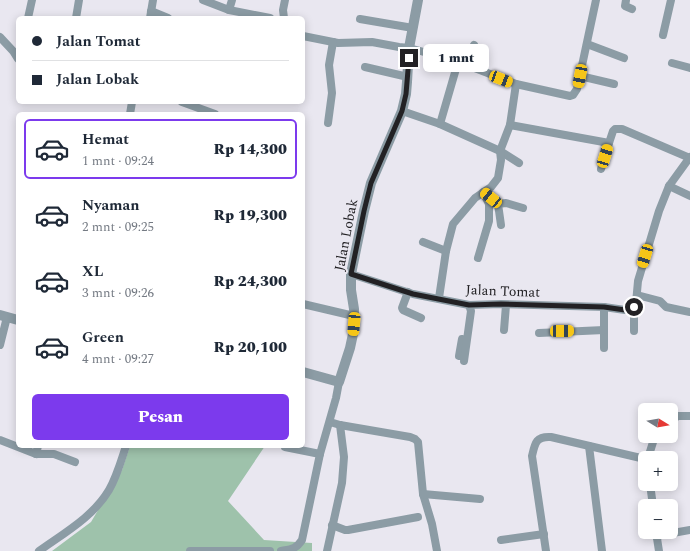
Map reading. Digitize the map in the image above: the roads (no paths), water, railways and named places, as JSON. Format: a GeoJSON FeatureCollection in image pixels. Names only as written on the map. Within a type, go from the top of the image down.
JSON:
{"type":"FeatureCollection","features":[{"type":"Feature","properties":{"kind":"street"},"geometry":{"type":"LineString","coordinates":[[28,16],[32,0]]}},
{"type":"Feature","properties":{"kind":"street"},"geometry":{"type":"LineString","coordinates":[[76,16],[79,0]]}},
{"type":"Feature","properties":{"kind":"street"},"geometry":{"type":"LineString","coordinates":[[150,14],[153,0]]}},
{"type":"Feature","properties":{"kind":"street"},"geometry":{"type":"LineString","coordinates":[[203,0],[228,10],[260,16]]}},
{"type":"Feature","properties":{"kind":"street"},"geometry":{"type":"LineString","coordinates":[[228,10],[232,0]]}},
{"type":"Feature","properties":{"kind":"street"},"geometry":{"type":"LineString","coordinates":[[284,16],[283,10],[285,0]]}},
{"type":"Feature","properties":{"kind":"street","name":"Jalan Lobak"},"geometry":{"type":"LineString","coordinates":[[281,551],[292,550],[297,547],[302,540],[320,454],[330,422],[339,382],[352,342],[354,316],[351,274],[371,183],[402,111],[406,94],[410,48],[418,0]]}},
{"type":"Feature","properties":{"kind":"street"},"geometry":{"type":"LineString","coordinates":[[305,36],[333,42],[372,42],[410,48],[461,63],[516,84],[570,96],[573,95],[577,89],[596,0]]}},
{"type":"Feature","properties":{"kind":"street"},"geometry":{"type":"LineString","coordinates":[[626,0],[625,6],[632,9]]}},
{"type":"Feature","properties":{"kind":"street"},"geometry":{"type":"LineString","coordinates":[[663,35],[671,0]]}},
{"type":"Feature","properties":{"kind":"street"},"geometry":{"type":"LineString","coordinates":[[360,19],[413,28]]}},
{"type":"Feature","properties":{"kind":"street"},"geometry":{"type":"LineString","coordinates":[[0,37],[13,50],[16,55]]}},
{"type":"Feature","properties":{"kind":"street"},"geometry":{"type":"LineString","coordinates":[[328,123],[332,93],[329,65],[333,42]]}},
{"type":"Feature","properties":{"kind":"street"},"geometry":{"type":"LineString","coordinates":[[587,44],[624,58]]}},
{"type":"Feature","properties":{"kind":"street"},"geometry":{"type":"LineString","coordinates":[[440,124],[461,63],[474,45]]}},
{"type":"Feature","properties":{"kind":"street"},"geometry":{"type":"LineString","coordinates":[[672,63],[690,68]]}},
{"type":"Feature","properties":{"kind":"street"},"geometry":{"type":"LineString","coordinates":[[365,67],[408,77]]}},
{"type":"Feature","properties":{"kind":"street"},"geometry":{"type":"LineString","coordinates":[[580,76],[614,84]]}},
{"type":"Feature","properties":{"kind":"street"},"geometry":{"type":"LineString","coordinates":[[439,298],[446,251],[453,224],[475,198],[491,187],[498,178],[501,160],[500,151],[510,126],[516,84]]}},
{"type":"Feature","properties":{"kind":"street"},"geometry":{"type":"LineString","coordinates":[[188,104],[210,112]]}},
{"type":"Feature","properties":{"kind":"street"},"geometry":{"type":"LineString","coordinates":[[402,111],[440,124],[500,151],[519,163]]}},
{"type":"Feature","properties":{"kind":"street"},"geometry":{"type":"LineString","coordinates":[[510,126],[609,143]]}},
{"type":"Feature","properties":{"kind":"street"},"geometry":{"type":"LineString","coordinates":[[601,169],[613,131],[615,129],[622,129],[690,158],[669,186],[659,211],[638,281],[636,303],[634,307],[634,332]]}},
{"type":"Feature","properties":{"kind":"street"},"geometry":{"type":"LineString","coordinates":[[669,186],[690,196]]}},
{"type":"Feature","properties":{"kind":"street"},"geometry":{"type":"LineString","coordinates":[[483,192],[498,204],[501,225]]}},
{"type":"Feature","properties":{"kind":"street"},"geometry":{"type":"LineString","coordinates":[[478,258],[488,221],[489,204],[483,192]]}},
{"type":"Feature","properties":{"kind":"street"},"geometry":{"type":"LineString","coordinates":[[498,204],[506,202],[523,208]]}},
{"type":"Feature","properties":{"kind":"street"},"geometry":{"type":"LineString","coordinates":[[423,242],[446,251]]}},
{"type":"Feature","properties":{"kind":"street","name":"Jalan Tomat"},"geometry":{"type":"LineString","coordinates":[[351,274],[408,292],[469,305],[604,307],[625,310],[634,307]]}},
{"type":"Feature","properties":{"kind":"street"},"geometry":{"type":"LineString","coordinates":[[408,292],[402,308],[403,310],[421,318]]}},
{"type":"Feature","properties":{"kind":"street"},"geometry":{"type":"LineString","coordinates":[[637,295],[660,301],[666,307],[690,312]]}},
{"type":"Feature","properties":{"kind":"street"},"geometry":{"type":"LineString","coordinates":[[305,304],[354,316]]}},
{"type":"Feature","properties":{"kind":"street"},"geometry":{"type":"LineString","coordinates":[[462,358],[466,313],[469,305]]}},
{"type":"Feature","properties":{"kind":"street"},"geometry":{"type":"LineString","coordinates":[[504,330],[506,305]]}},
{"type":"Feature","properties":{"kind":"street"},"geometry":{"type":"LineString","coordinates":[[604,307],[604,348]]}},
{"type":"Feature","properties":{"kind":"street"},"geometry":{"type":"LineString","coordinates":[[0,345],[12,318]]}},
{"type":"Feature","properties":{"kind":"street"},"geometry":{"type":"LineString","coordinates":[[538,333],[604,330]]}},
{"type":"Feature","properties":{"kind":"street"},"geometry":{"type":"LineString","coordinates":[[305,373],[339,382]]}},
{"type":"Feature","properties":{"kind":"street"},"geometry":{"type":"LineString","coordinates":[[678,416],[690,416]]}},
{"type":"Feature","properties":{"kind":"street"},"geometry":{"type":"LineString","coordinates":[[330,422],[410,437],[418,442],[423,494],[432,524],[437,551]]}},
{"type":"Feature","properties":{"kind":"street"},"geometry":{"type":"LineString","coordinates":[[326,551],[342,483],[344,457],[340,425]]}},
{"type":"Feature","properties":{"kind":"street"},"geometry":{"type":"LineString","coordinates":[[546,551],[532,456],[534,447],[538,440],[544,437],[552,437],[638,456]]}},
{"type":"Feature","properties":{"kind":"street"},"geometry":{"type":"LineString","coordinates":[[0,440],[16,444]]}},
{"type":"Feature","properties":{"kind":"street"},"geometry":{"type":"LineString","coordinates":[[589,446],[602,551]]}},
{"type":"Feature","properties":{"kind":"street"},"geometry":{"type":"LineString","coordinates":[[39,551],[91,513],[106,496],[115,478],[125,448]]}},
{"type":"Feature","properties":{"kind":"street"},"geometry":{"type":"LineString","coordinates":[[291,448],[320,454]]}},
{"type":"Feature","properties":{"kind":"street"},"geometry":{"type":"LineString","coordinates":[[37,450],[54,454],[75,462]]}},
{"type":"Feature","properties":{"kind":"street"},"geometry":{"type":"LineString","coordinates":[[423,494],[480,499]]}},
{"type":"Feature","properties":{"kind":"street"},"geometry":{"type":"LineString","coordinates":[[332,525],[348,530],[418,517]]}},
{"type":"Feature","properties":{"kind":"street"},"geometry":{"type":"LineString","coordinates":[[678,531],[690,530]]}},
{"type":"Feature","properties":{"kind":"street"},"geometry":{"type":"LineString","coordinates":[[501,540],[544,534]]}},
{"type":"Feature","properties":{"kind":"street"},"geometry":{"type":"LineString","coordinates":[[657,539],[659,551]]}},
{"type":"Feature","properties":{"kind":"street"},"geometry":{"type":"LineString","coordinates":[[190,551],[270,551]]}}]}
